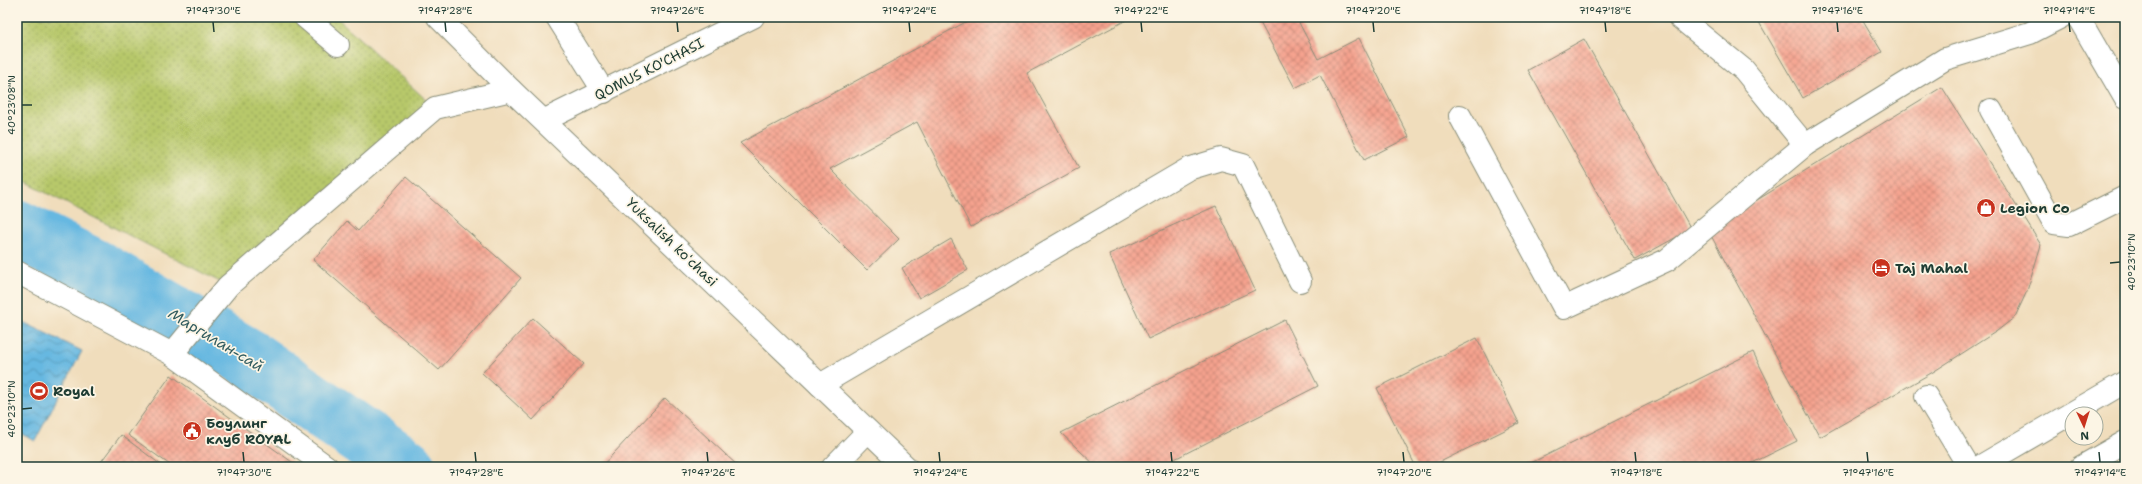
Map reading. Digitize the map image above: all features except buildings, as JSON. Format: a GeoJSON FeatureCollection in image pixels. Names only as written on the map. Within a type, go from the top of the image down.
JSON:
{"type":"FeatureCollection","features":[{"type":"Feature","properties":{"kind":"street"},"geometry":{"type":"LineString","coordinates":[[305,17],[338,45]]}},
{"type":"Feature","properties":{"kind":"street","name":"Yuksalish koʻchasi"},"geometry":{"type":"LineString","coordinates":[[438,17],[511,90],[906,467]]}},
{"type":"Feature","properties":{"kind":"street"},"geometry":{"type":"LineString","coordinates":[[557,17],[604,92]]}},
{"type":"Feature","properties":{"kind":"street","name":"QOMUS KO'CHASI"},"geometry":{"type":"LineString","coordinates":[[544,120],[604,92],[753,17]]}},
{"type":"Feature","properties":{"kind":"street"},"geometry":{"type":"LineString","coordinates":[[1679,17],[1744,70],[1805,145]]}},
{"type":"Feature","properties":{"kind":"street"},"geometry":{"type":"LineString","coordinates":[[1460,116],[1564,308],[1667,260],[1805,145],[1945,59],[2030,33],[2061,17]]}},
{"type":"Feature","properties":{"kind":"street"},"geometry":{"type":"LineString","coordinates":[[2078,17],[2125,98]]}},
{"type":"Feature","properties":{"kind":"street"},"geometry":{"type":"LineString","coordinates":[[172,354],[228,286],[435,108],[511,90]]}},
{"type":"Feature","properties":{"kind":"street"},"geometry":{"type":"LineString","coordinates":[[1991,110],[2054,223],[2069,225],[2125,197]]}},
{"type":"Feature","properties":{"kind":"street"},"geometry":{"type":"LineString","coordinates":[[820,385],[1188,169],[1221,159],[1243,166],[1300,281]]}},
{"type":"Feature","properties":{"kind":"street"},"geometry":{"type":"LineString","coordinates":[[17,272],[172,354],[327,467]]}},
{"type":"Feature","properties":{"kind":"street"},"geometry":{"type":"LineString","coordinates":[[1979,467],[2125,382]]}},
{"type":"Feature","properties":{"kind":"street"},"geometry":{"type":"LineString","coordinates":[[1926,396],[1969,467]]}},
{"type":"Feature","properties":{"kind":"street"},"geometry":{"type":"LineString","coordinates":[[833,467],[868,431]]}},
{"type":"Feature","properties":{"kind":"street"},"geometry":{"type":"LineString","coordinates":[[2081,467],[2125,442]]}},
{"type":"Feature","properties":{"kind":"green space"},"geometry":{"type":"Polygon","coordinates":[[[17,17],[336,17],[435,108],[228,286],[17,178],[17,17]]]}},
{"type":"Feature","properties":{"kind":"water","name":"Royal"},"geometry":{"type":"Polygon","coordinates":[[[17,319],[82,351],[35,441],[17,431],[17,319]]]}},
{"type":"Feature","properties":{"kind":"waterway","name":"Маргилан-сай"},"geometry":{"type":"LineString","coordinates":[[17,229],[96,269],[247,357],[406,467]]}},
{"type":"Feature","properties":{"kind":"place","name":"Legion Co"},"geometry":{"type":"Point","coordinates":[1986,208]}},
{"type":"Feature","properties":{"kind":"place","name":"Taj Mahal"},"geometry":{"type":"Point","coordinates":[1881,268]}},
{"type":"Feature","properties":{"kind":"place","name":"Royal"},"geometry":{"type":"Point","coordinates":[39,391]}},
{"type":"Feature","properties":{"kind":"place","name":"Боулинг клуб ROYAL"},"geometry":{"type":"Point","coordinates":[192,431]}}]}
